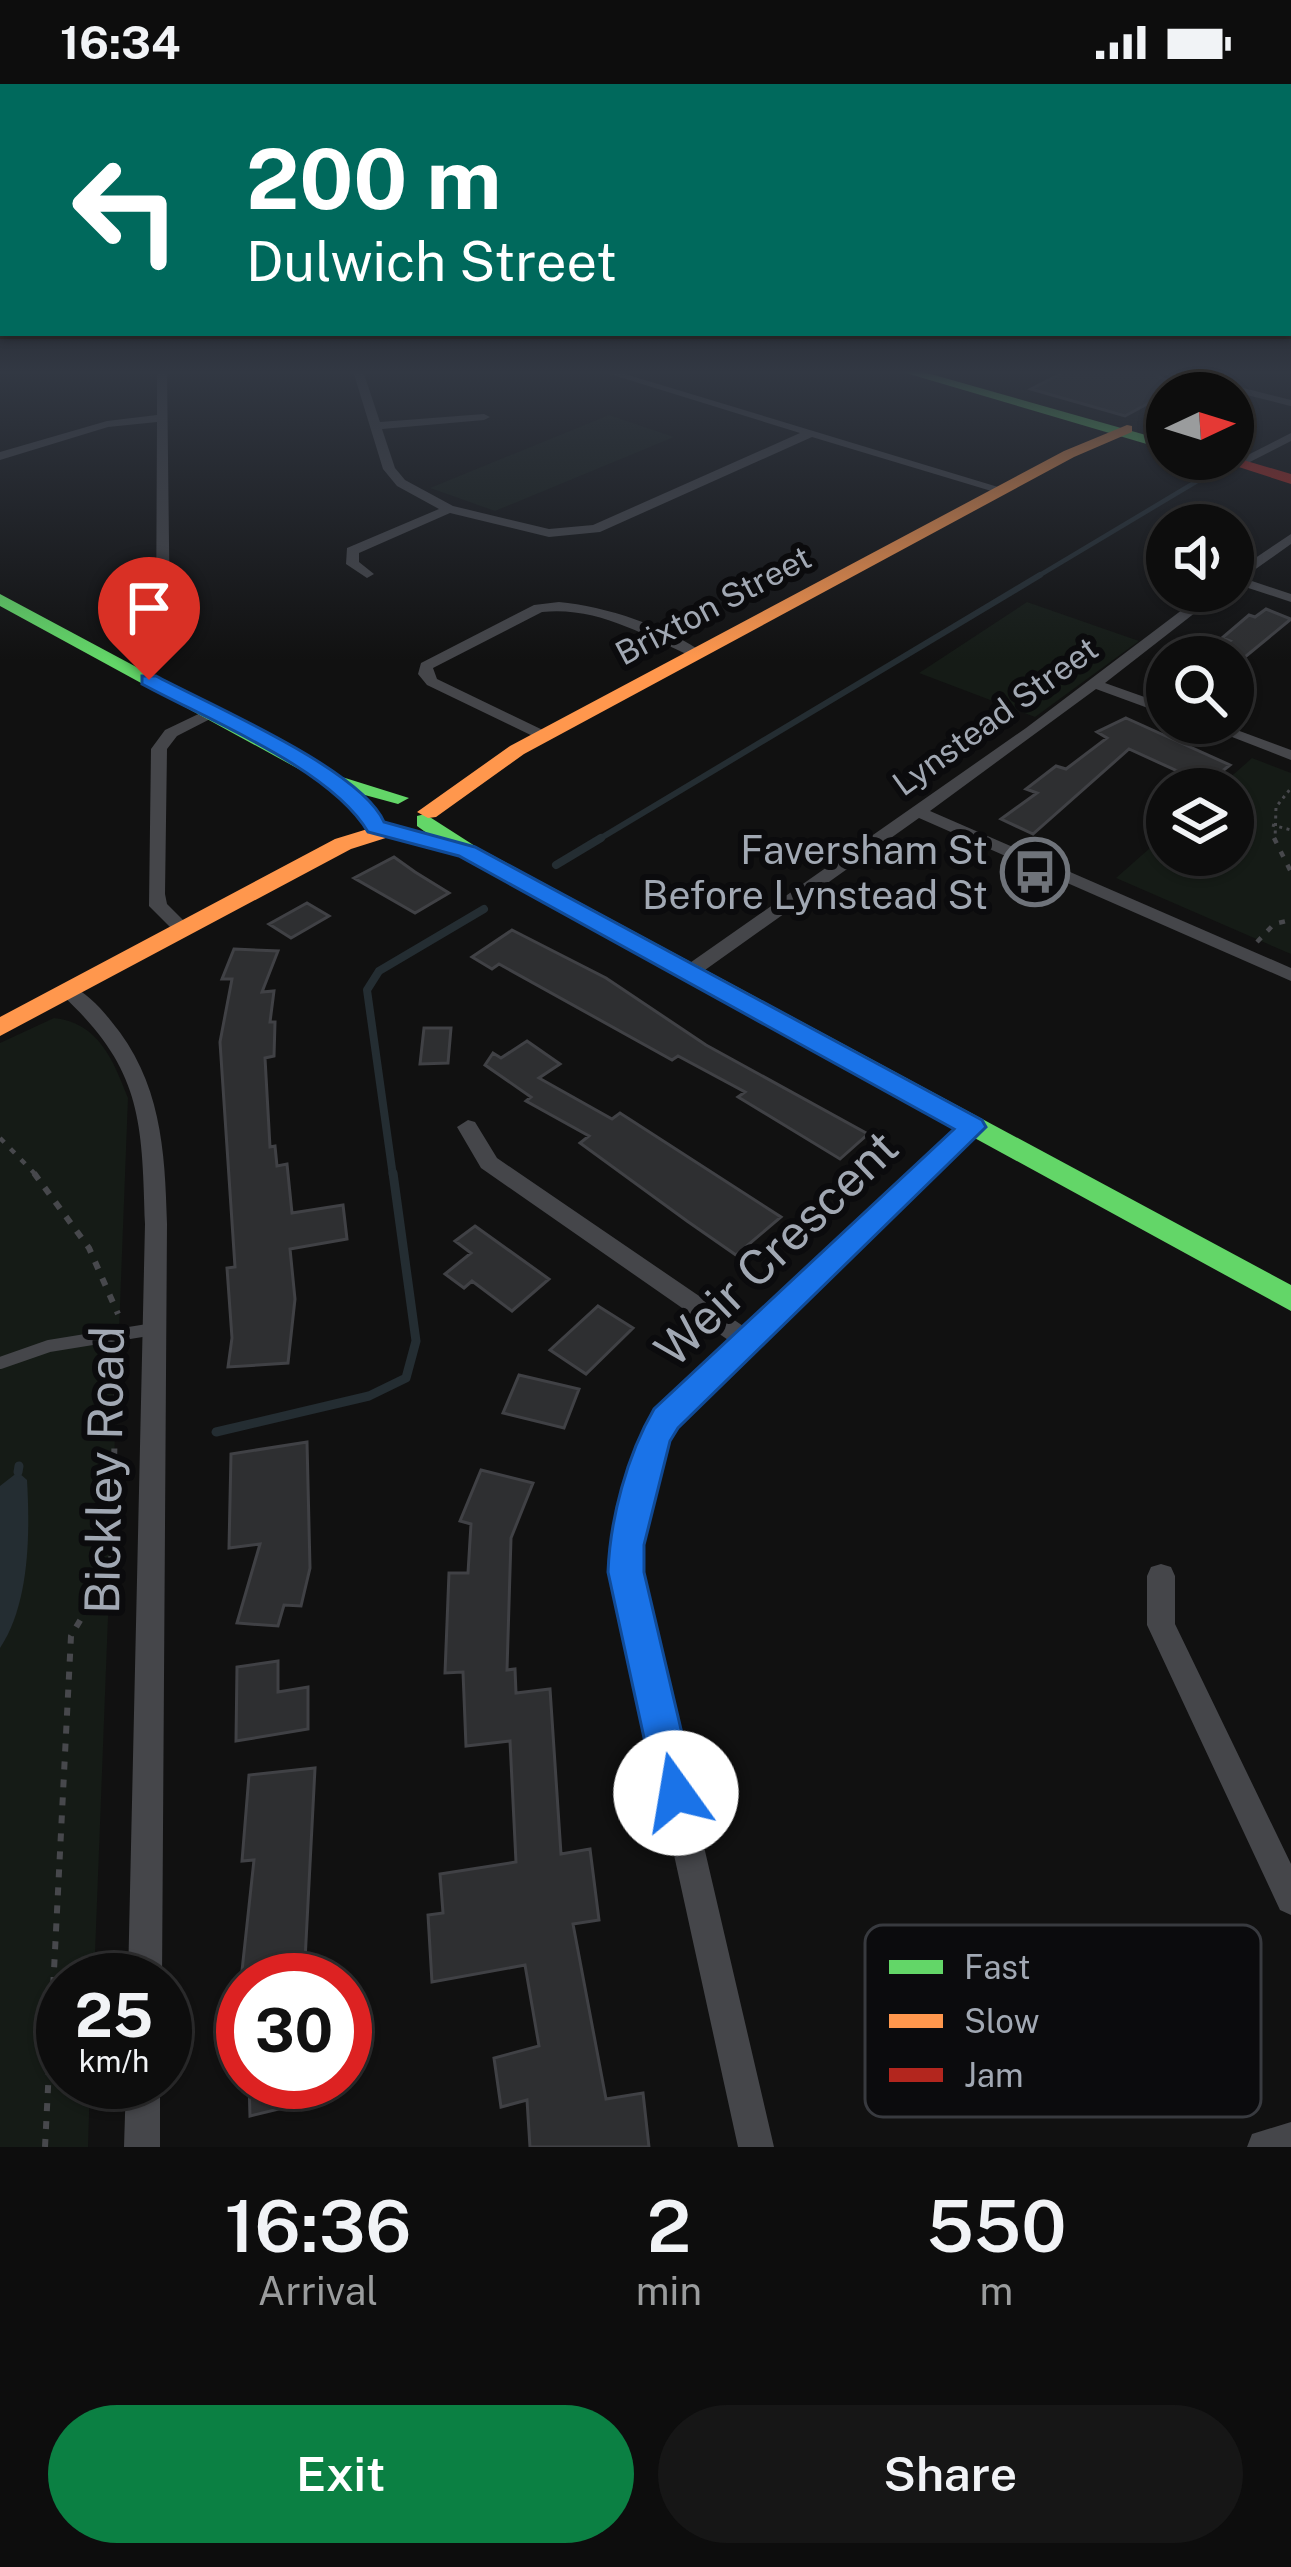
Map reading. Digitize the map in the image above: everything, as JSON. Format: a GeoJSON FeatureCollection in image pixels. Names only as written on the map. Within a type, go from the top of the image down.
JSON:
{"type":"FeatureCollection","features":[{"type":"Feature","properties":{"kind":"main road","name":"Brixton Street"},"geometry":{"type":"LineString","coordinates":[[0,1028],[1044,467]]}},
{"type":"Feature","properties":{"kind":"main road"},"geometry":{"type":"LineString","coordinates":[[0,599],[1291,1299]]}},
{"type":"Feature","properties":{"kind":"street"},"geometry":{"type":"LineString","coordinates":[[153,645],[163,629],[163,467]]}},
{"type":"Feature","properties":{"kind":"street"},"geometry":{"type":"LineString","coordinates":[[389,467],[401,483],[449,508],[549,532],[578,533],[730,467]]}},
{"type":"Feature","properties":{"kind":"street"},"geometry":{"type":"LineString","coordinates":[[925,467],[1002,490]]}},
{"type":"Feature","properties":{"kind":"street"},"geometry":{"type":"LineString","coordinates":[[367,574],[353,563],[352,551],[449,508]]}},
{"type":"Feature","properties":{"kind":"street"},"geometry":{"type":"LineString","coordinates":[[1254,564],[1291,538]]}},
{"type":"Feature","properties":{"kind":"street"},"geometry":{"type":"LineString","coordinates":[[1254,586],[1291,598]]}},
{"type":"Feature","properties":{"kind":"street"},"geometry":{"type":"LineString","coordinates":[[543,736],[432,682],[425,674],[426,666],[538,608],[555,605],[587,607],[698,653]]}},
{"type":"Feature","properties":{"kind":"street","name":"Lynstead Street"},"geometry":{"type":"LineString","coordinates":[[691,971],[1095,684],[1187,612]]}},
{"type":"Feature","properties":{"kind":"street"},"geometry":{"type":"LineString","coordinates":[[1095,684],[1146,702]]}},
{"type":"Feature","properties":{"kind":"street"},"geometry":{"type":"LineString","coordinates":[[184,930],[158,906],[156,894],[159,748],[171,733],[211,713]]}},
{"type":"Feature","properties":{"kind":"street"},"geometry":{"type":"LineString","coordinates":[[1254,741],[1291,754]]}},
{"type":"Feature","properties":{"kind":"street"},"geometry":{"type":"LineString","coordinates":[[916,812],[1291,975]]}},
{"type":"Feature","properties":{"kind":"street","name":"Bickley Road"},"geometry":{"type":"LineString","coordinates":[[69,991],[115,1034],[146,1092],[153,1127],[145,1953]]}},
{"type":"Feature","properties":{"kind":"street"},"geometry":{"type":"LineString","coordinates":[[468,1127],[489,1163],[747,1341]]}},
{"type":"Feature","properties":{"kind":"street","name":"Weir Crescent"},"geometry":{"type":"LineString","coordinates":[[756,2147],[626,1572],[627,1545],[654,1438],[666,1419],[973,1127]]}},
{"type":"Feature","properties":{"kind":"street"},"geometry":{"type":"LineString","coordinates":[[1161,1576],[1161,1625],[1291,1899]]}},
{"type":"Feature","properties":{"kind":"street"},"geometry":{"type":"LineString","coordinates":[[142,2147],[143,2109]]}},
{"type":"Feature","properties":{"kind":"street"},"geometry":{"type":"LineString","coordinates":[[1265,2147],[1291,2140]]}},
{"type":"Feature","properties":{"kind":"lane"},"geometry":{"type":"LineString","coordinates":[[0,1363],[49,1346],[154,1329]]}},
{"type":"Feature","properties":{"kind":"path"},"geometry":{"type":"LineString","coordinates":[[1291,788],[1274,807],[1272,825],[1276,848],[1291,872]]}},
{"type":"Feature","properties":{"kind":"path"},"geometry":{"type":"LineString","coordinates":[[1272,825],[1291,830]]}},
{"type":"Feature","properties":{"kind":"path"},"geometry":{"type":"LineString","coordinates":[[1252,949],[1268,929],[1291,920]]}},
{"type":"Feature","properties":{"kind":"path"},"geometry":{"type":"LineString","coordinates":[[0,1138],[77,1229],[112,1285],[118,1323]]}},
{"type":"Feature","properties":{"kind":"path"},"geometry":{"type":"LineString","coordinates":[[45,2147],[71,1636],[76,1616],[104,1586],[111,1567],[118,1346]]}},
{"type":"Feature","properties":{"kind":"shaded area"},"geometry":{"type":"Polygon","coordinates":[[[481,467],[601,467],[495,511],[430,488],[481,467]]]}},
{"type":"Feature","properties":{"kind":"shaded area"},"geometry":{"type":"Polygon","coordinates":[[[1027,602],[1139,641],[1035,717],[919,673],[1027,602]]]}},
{"type":"Feature","properties":{"kind":"shaded area"},"geometry":{"type":"Polygon","coordinates":[[[1252,758],[1291,773],[1291,954],[1116,878],[1146,852],[1146,876],[1254,876],[1254,768],[1241,768],[1252,758]]]}},
{"type":"Feature","properties":{"kind":"shaded area"},"geometry":{"type":"Polygon","coordinates":[[[54,1018],[69,1021],[102,1046],[128,1098],[95,1953],[36,1953],[36,2109],[89,2109],[88,2147],[0,2147],[0,1043],[54,1018]]]}},
{"type":"Feature","properties":{"kind":"shaded area"},"geometry":{"type":"Polygon","coordinates":[[[18,1472],[27,1480],[26,1567],[17,1610],[0,1648],[0,1486],[18,1472]]]}},
{"type":"Feature","properties":{"kind":"building"},"geometry":{"type":"Polygon","coordinates":[[[1266,609],[1291,619],[1254,650],[1254,636],[1224,636],[1249,615],[1255,617],[1266,609]]]}},
{"type":"Feature","properties":{"kind":"building"},"geometry":{"type":"Polygon","coordinates":[[[1126,718],[1146,727],[1146,744],[1184,744],[1230,765],[1171,768],[1129,749],[1033,834],[1001,819],[1037,793],[1026,789],[1056,766],[1066,769],[1107,738],[1097,732],[1126,718]]]}},
{"type":"Feature","properties":{"kind":"building"},"geometry":{"type":"Polygon","coordinates":[[[394,857],[449,893],[415,913],[354,878],[394,857]]]}},
{"type":"Feature","properties":{"kind":"building"},"geometry":{"type":"Polygon","coordinates":[[[307,903],[329,916],[291,938],[269,924],[307,903]]]}},
{"type":"Feature","properties":{"kind":"building"},"geometry":{"type":"Polygon","coordinates":[[[512,930],[606,978],[706,1045],[868,1134],[840,1159],[738,1097],[745,1092],[678,1056],[672,1060],[499,964],[492,969],[472,957],[512,930]]]}},
{"type":"Feature","properties":{"kind":"building"},"geometry":{"type":"Polygon","coordinates":[[[234,949],[278,951],[262,992],[274,991],[270,1022],[275,1022],[274,1056],[265,1058],[270,1147],[275,1146],[277,1166],[287,1164],[292,1213],[343,1205],[347,1239],[290,1249],[295,1299],[288,1363],[228,1367],[232,1338],[227,1268],[235,1267],[220,1042],[232,979],[222,979],[234,949]]]}},
{"type":"Feature","properties":{"kind":"building"},"geometry":{"type":"Polygon","coordinates":[[[424,1028],[451,1028],[448,1063],[420,1064],[424,1028]]]}},
{"type":"Feature","properties":{"kind":"building"},"geometry":{"type":"Polygon","coordinates":[[[527,1041],[560,1064],[539,1078],[612,1119],[620,1113],[781,1217],[736,1255],[580,1143],[589,1136],[526,1101],[531,1097],[485,1065],[493,1053],[501,1058],[527,1041]]]}},
{"type":"Feature","properties":{"kind":"building"},"geometry":{"type":"Polygon","coordinates":[[[475,1226],[549,1279],[512,1311],[472,1281],[464,1288],[445,1274],[471,1253],[455,1241],[475,1226]]]}},
{"type":"Feature","properties":{"kind":"building"},"geometry":{"type":"Polygon","coordinates":[[[598,1306],[633,1328],[586,1374],[550,1350],[598,1306]]]}},
{"type":"Feature","properties":{"kind":"building"},"geometry":{"type":"Polygon","coordinates":[[[519,1375],[579,1389],[564,1428],[503,1413],[519,1375]]]}},
{"type":"Feature","properties":{"kind":"building"},"geometry":{"type":"Polygon","coordinates":[[[307,1442],[310,1568],[301,1606],[284,1605],[278,1626],[237,1623],[260,1544],[229,1548],[231,1454],[307,1442]]]}},
{"type":"Feature","properties":{"kind":"building"},"geometry":{"type":"Polygon","coordinates":[[[481,1470],[533,1483],[511,1538],[507,1670],[515,1669],[516,1693],[550,1689],[561,1854],[590,1849],[599,1920],[573,1924],[606,2099],[643,2093],[649,2147],[530,2147],[527,2100],[501,2107],[494,2058],[539,2046],[525,1965],[432,1982],[428,1915],[443,1913],[440,1874],[516,1862],[510,1741],[466,1746],[463,1672],[445,1673],[449,1573],[468,1573],[471,1524],[460,1521],[481,1470]]]}},
{"type":"Feature","properties":{"kind":"building"},"geometry":{"type":"Polygon","coordinates":[[[278,1661],[278,1692],[308,1687],[308,1729],[236,1741],[237,1667],[278,1661]]]}},
{"type":"Feature","properties":{"kind":"building"},"geometry":{"type":"Polygon","coordinates":[[[315,1768],[305,1953],[244,1953],[254,1860],[242,1861],[249,1775],[315,1768]]]}},
{"type":"Feature","properties":{"kind":"building"},"geometry":{"type":"Polygon","coordinates":[[[250,2109],[279,2109],[250,2116],[250,2109]]]}},
{"type":"Feature","properties":{"kind":"waterway"},"geometry":{"type":"LineString","coordinates":[[1035,578],[1199,480]]}},
{"type":"Feature","properties":{"kind":"waterway"},"geometry":{"type":"LineString","coordinates":[[596,841],[1040,575]]}},
{"type":"Feature","properties":{"kind":"waterway"},"geometry":{"type":"LineString","coordinates":[[596,841],[601,838]]}},
{"type":"Feature","properties":{"kind":"waterway"},"geometry":{"type":"LineString","coordinates":[[556,865],[596,841]]}},
{"type":"Feature","properties":{"kind":"waterway"},"geometry":{"type":"LineString","coordinates":[[393,1176],[367,990],[379,971],[484,909]]}},
{"type":"Feature","properties":{"kind":"waterway"},"geometry":{"type":"LineString","coordinates":[[216,1432],[369,1396],[406,1378],[416,1341],[393,1173]]}},
{"type":"Feature","properties":{"kind":"waterway"},"geometry":{"type":"LineString","coordinates":[[18,1472],[19,1466]]}},
{"type":"Feature","properties":{"kind":"traffic: fast"},"geometry":{"type":"LineString","coordinates":[[0,599],[335,781],[398,798]]}},
{"type":"Feature","properties":{"kind":"traffic: fast"},"geometry":{"type":"LineString","coordinates":[[425,821],[467,851],[1291,1299]]}},
{"type":"Feature","properties":{"kind":"traffic: slow"},"geometry":{"type":"LineString","coordinates":[[428,812],[517,750],[1044,467]]}},
{"type":"Feature","properties":{"kind":"traffic: slow"},"geometry":{"type":"LineString","coordinates":[[0,1028],[343,844],[384,831]]}},
{"type":"Feature","properties":{"kind":"traffic: jam"},"geometry":{"type":"LineString","coordinates":[[1254,468],[1291,479]]}},
{"type":"Feature","properties":{"kind":"place","name":"Faversham St Before Lynstead St"},"geometry":{"type":"Point","coordinates":[1035,872]}},
{"type":"Feature","properties":{"kind":"route"},"geometry":{"type":"LineString","coordinates":[[149,680],[335,781],[369,812],[375,827],[467,851],[973,1127],[666,1419],[654,1438],[627,1545],[626,1572],[676,1793]]}}]}
